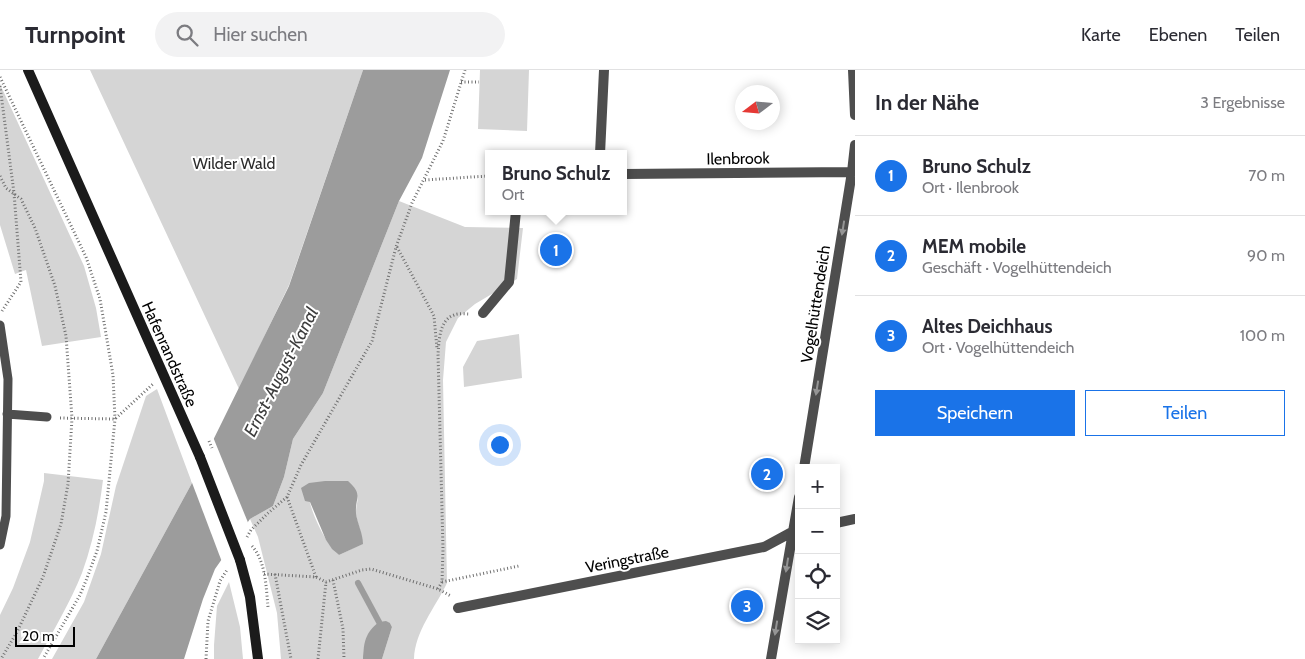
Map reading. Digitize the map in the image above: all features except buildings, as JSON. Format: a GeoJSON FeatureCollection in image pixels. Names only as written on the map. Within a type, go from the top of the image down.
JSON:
{"type":"FeatureCollection","features":[{"type":"Feature","properties":{"kind":"main road","name":"Hafenrandstraße"},"geometry":{"type":"LineString","coordinates":[[28,70],[200,457],[240,560],[250,597],[258,659]]}},
{"type":"Feature","properties":{"kind":"street"},"geometry":{"type":"LineString","coordinates":[[600,150],[604,70]]}},
{"type":"Feature","properties":{"kind":"street"},"geometry":{"type":"LineString","coordinates":[[853,70],[855,115]]}},
{"type":"Feature","properties":{"kind":"street","name":"Vogelhüttendeich"},"geometry":{"type":"LineString","coordinates":[[805,464],[855,145]]}},
{"type":"Feature","properties":{"kind":"street","name":"Ilenbrook"},"geometry":{"type":"LineString","coordinates":[[627,174],[852,172]]}},
{"type":"Feature","properties":{"kind":"street"},"geometry":{"type":"LineString","coordinates":[[483,313],[509,282],[516,215]]}},
{"type":"Feature","properties":{"kind":"street"},"geometry":{"type":"LineString","coordinates":[[840,522],[855,520]]}},
{"type":"Feature","properties":{"kind":"street"},"geometry":{"type":"LineString","coordinates":[[771,659],[795,531]]}},
{"type":"Feature","properties":{"kind":"street","name":"Veringstraße"},"geometry":{"type":"LineString","coordinates":[[458,608],[764,547],[795,531]]}},
{"type":"Feature","properties":{"kind":"lane"},"geometry":{"type":"LineString","coordinates":[[0,325],[8,379],[6,516],[0,546]]}},
{"type":"Feature","properties":{"kind":"lane"},"geometry":{"type":"LineString","coordinates":[[7,414],[47,417]]}},
{"type":"Feature","properties":{"kind":"path"},"geometry":{"type":"LineString","coordinates":[[316,577],[287,497],[301,465],[372,341],[396,246],[412,203],[443,141],[465,70]]}},
{"type":"Feature","properties":{"kind":"path"},"geometry":{"type":"LineString","coordinates":[[0,77],[86,257],[100,299],[113,375],[115,419],[106,512],[97,551],[80,594],[43,659]]}},
{"type":"Feature","properties":{"kind":"path"},"geometry":{"type":"LineString","coordinates":[[461,82],[479,82]]}},
{"type":"Feature","properties":{"kind":"path"},"geometry":{"type":"LineString","coordinates":[[0,86],[14,193],[21,282],[0,314]]}},
{"type":"Feature","properties":{"kind":"path"},"geometry":{"type":"LineString","coordinates":[[0,176],[6,188],[14,193]]}},
{"type":"Feature","properties":{"kind":"path"},"geometry":{"type":"LineString","coordinates":[[425,180],[485,176]]}},
{"type":"Feature","properties":{"kind":"path"},"geometry":{"type":"LineString","coordinates":[[396,246],[434,316],[438,354],[442,582],[438,589]]}},
{"type":"Feature","properties":{"kind":"path"},"geometry":{"type":"LineString","coordinates":[[438,354],[441,330],[453,315],[483,313]]}},
{"type":"Feature","properties":{"kind":"path"},"geometry":{"type":"LineString","coordinates":[[72,418],[115,419],[163,375]]}},
{"type":"Feature","properties":{"kind":"path"},"geometry":{"type":"LineString","coordinates":[[250,544],[258,553],[264,574],[316,577],[326,582],[352,572],[370,569],[438,589],[470,606]]}},
{"type":"Feature","properties":{"kind":"path"},"geometry":{"type":"LineString","coordinates":[[442,582],[519,566]]}},
{"type":"Feature","properties":{"kind":"path"},"geometry":{"type":"LineString","coordinates":[[275,574],[290,659]]}},
{"type":"Feature","properties":{"kind":"path"},"geometry":{"type":"LineString","coordinates":[[334,580],[343,629],[344,659]]}},
{"type":"Feature","properties":{"kind":"path"},"geometry":{"type":"LineString","coordinates":[[318,659],[326,582]]}},
{"type":"Feature","properties":{"kind":"green space","name":"Wilder Wald"},"geometry":{"type":"Polygon","coordinates":[[[90,70],[363,70],[289,285],[239,389],[90,70]]]}},
{"type":"Feature","properties":{"kind":"green space"},"geometry":{"type":"Polygon","coordinates":[[[480,70],[529,70],[527,131],[478,129],[480,70]]]}},
{"type":"Feature","properties":{"kind":"green space"},"geometry":{"type":"Polygon","coordinates":[[[0,84],[84,266],[96,308],[101,337],[42,346],[26,270],[15,274],[0,225],[0,84]]]}},
{"type":"Feature","properties":{"kind":"green space"},"geometry":{"type":"Polygon","coordinates":[[[399,201],[465,227],[523,228],[517,279],[475,304],[458,318],[446,342],[443,380],[447,583],[422,629],[415,649],[414,659],[382,659],[392,627],[390,623],[379,622],[364,647],[363,659],[281,659],[277,613],[258,537],[250,519],[273,506],[284,477],[293,439],[323,393],[399,201]],[[309,483],[310,503],[318,524],[334,551],[339,555],[362,544],[356,516],[357,492],[309,483]]]}},
{"type":"Feature","properties":{"kind":"green space"},"geometry":{"type":"Polygon","coordinates":[[[519,334],[522,378],[464,387],[463,367],[477,341],[519,334]]]}},
{"type":"Feature","properties":{"kind":"green space"},"geometry":{"type":"Polygon","coordinates":[[[157,389],[192,483],[96,659],[52,659],[84,602],[101,554],[116,486],[146,396],[157,389]]]}},
{"type":"Feature","properties":{"kind":"green space"},"geometry":{"type":"Polygon","coordinates":[[[44,473],[103,480],[92,539],[82,573],[38,659],[0,659],[0,615],[13,588],[30,542],[44,481],[44,473]]]}},
{"type":"Feature","properties":{"kind":"green space"},"geometry":{"type":"Polygon","coordinates":[[[229,582],[240,627],[243,659],[214,659],[217,606],[229,582]]]}},
{"type":"Feature","properties":{"kind":"water","name":"Ernst-August-Kanal"},"geometry":{"type":"Polygon","coordinates":[[[363,70],[450,70],[422,158],[399,201],[323,393],[293,439],[284,477],[273,506],[250,519],[215,569],[203,599],[184,659],[96,659],[192,483],[289,286],[363,70]]]}},
{"type":"Feature","properties":{"kind":"water"},"geometry":{"type":"Polygon","coordinates":[[[348,481],[356,490],[358,496],[356,513],[363,544],[339,555],[326,540],[310,502],[305,501],[301,488],[309,483],[348,481]]]}},
{"type":"Feature","properties":{"kind":"water"},"geometry":{"type":"Polygon","coordinates":[[[386,621],[392,627],[382,659],[363,659],[368,634],[379,622],[386,621]]]}},
{"type":"Feature","properties":{"kind":"pier"},"geometry":{"type":"Polygon","coordinates":[[[213,437],[249,525],[222,562],[191,480],[213,437]]]}},
{"type":"Feature","properties":{"kind":"waterway"},"geometry":{"type":"LineString","coordinates":[[358,583],[379,622]]}},
{"type":"Feature","properties":{"kind":"place","name":"Bruno Schulz"},"geometry":{"type":"Point","coordinates":[556,250]}},
{"type":"Feature","properties":{"kind":"place","name":"MEM mobile"},"geometry":{"type":"Point","coordinates":[767,474]}},
{"type":"Feature","properties":{"kind":"place","name":"Altes Deichhaus"},"geometry":{"type":"Point","coordinates":[747,606]}}]}
